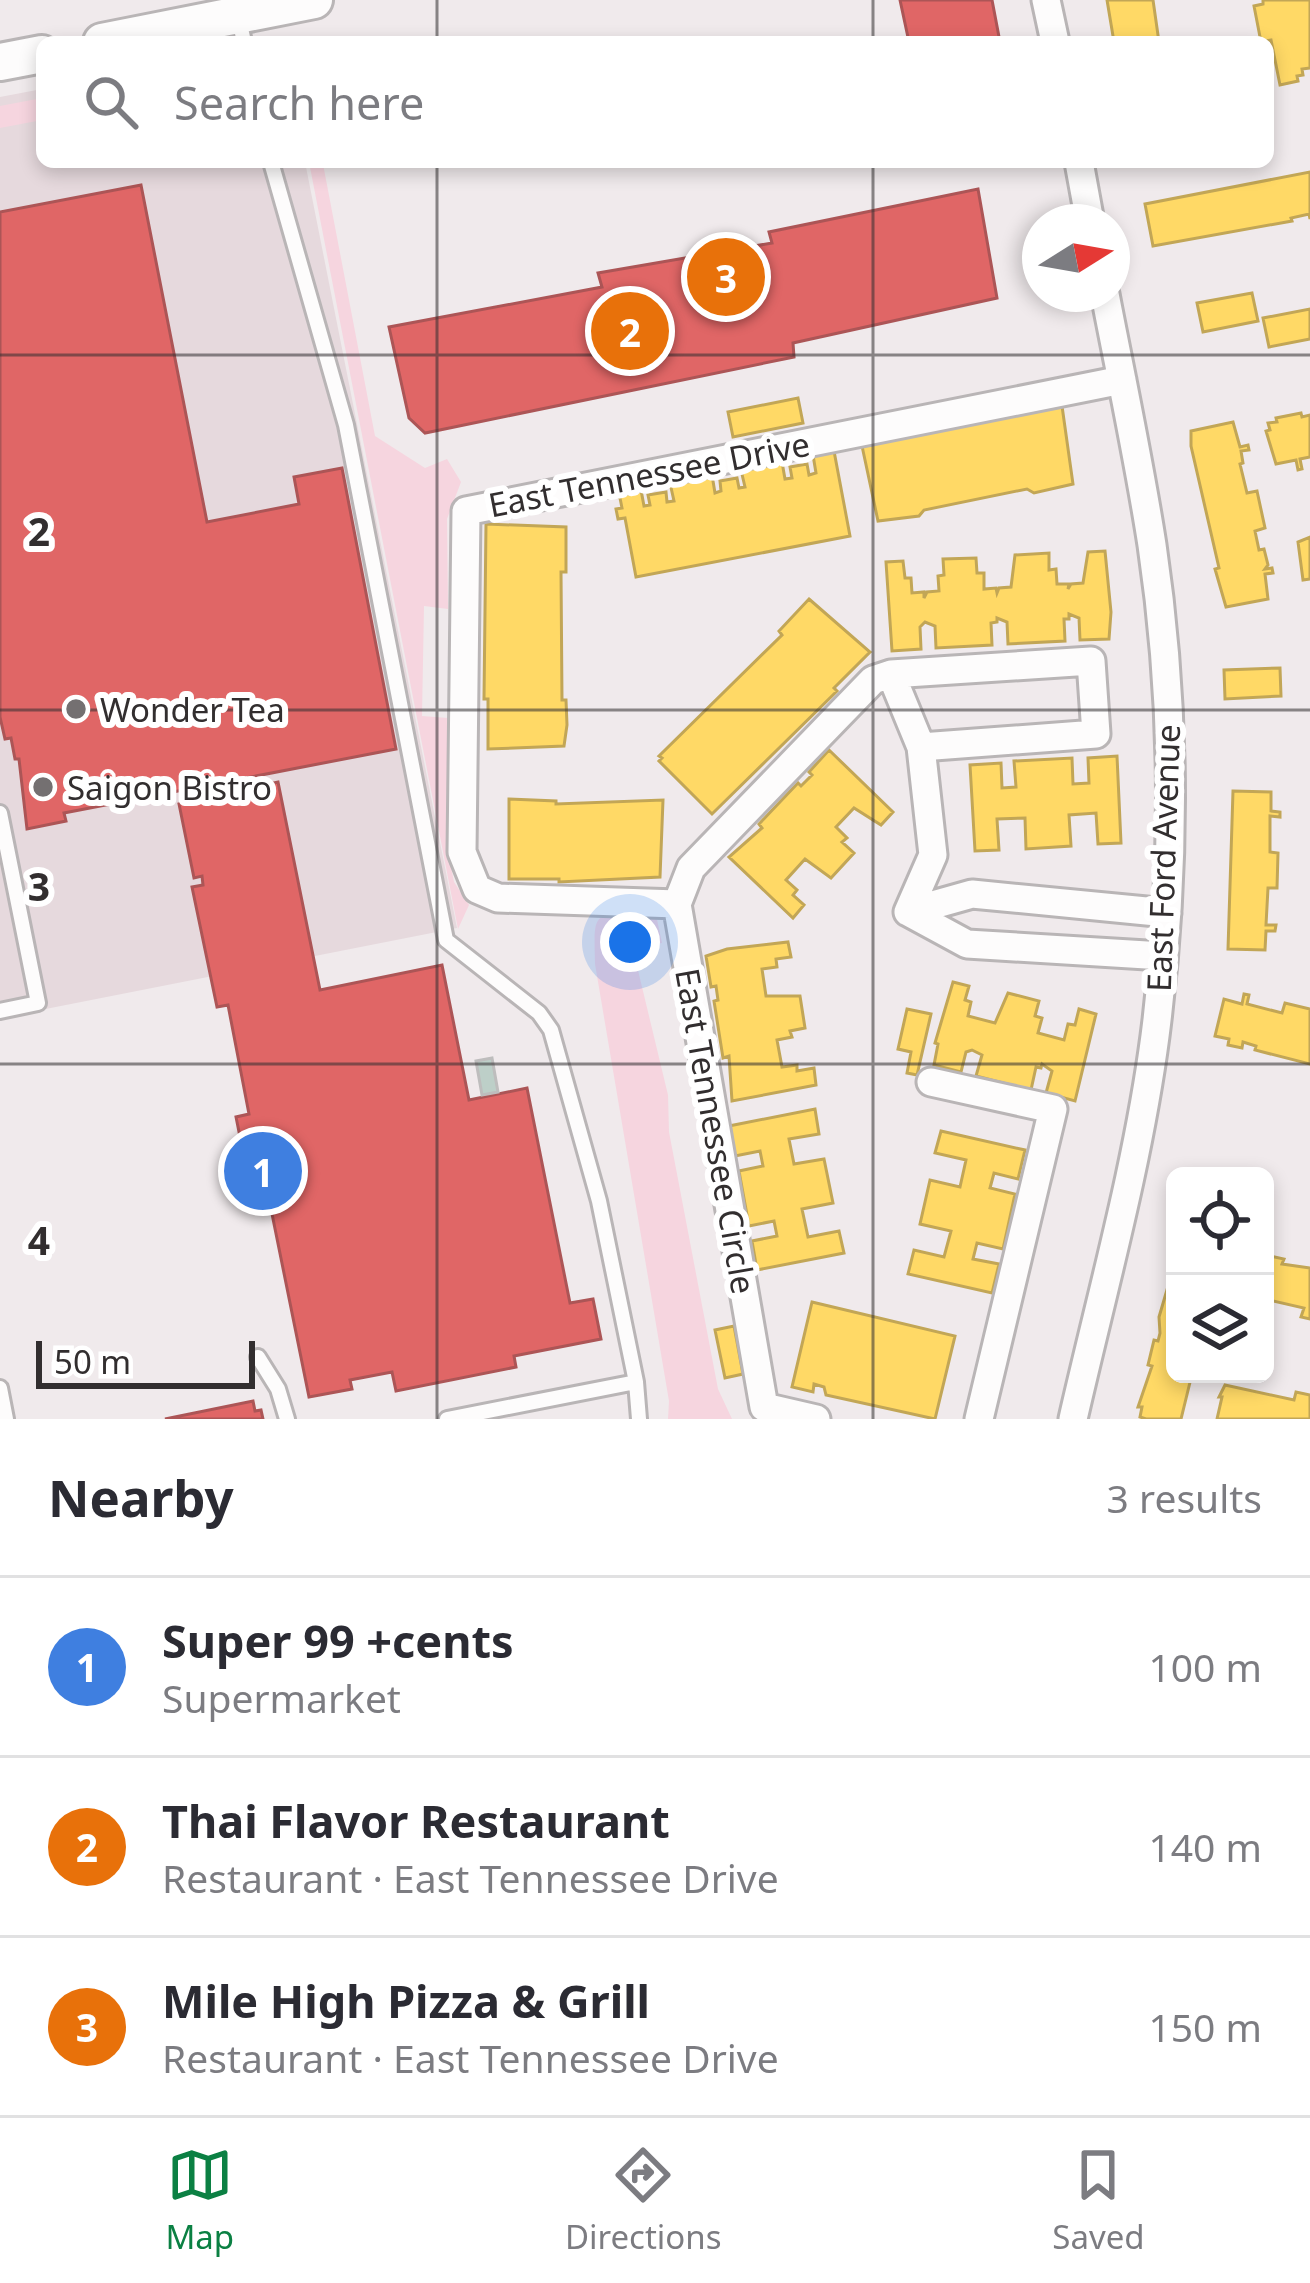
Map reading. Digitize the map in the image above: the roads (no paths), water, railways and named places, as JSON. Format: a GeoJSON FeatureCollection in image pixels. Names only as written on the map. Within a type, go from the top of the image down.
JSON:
{"type":"FeatureCollection","features":[{"type":"Feature","properties":{"kind":"main road"},"geometry":{"type":"LineString","coordinates":[[162,36],[241,28],[314,0]]}},
{"type":"Feature","properties":{"kind":"main road"},"geometry":{"type":"LineString","coordinates":[[0,62],[36,55]]}},
{"type":"Feature","properties":{"kind":"street"},"geometry":{"type":"LineString","coordinates":[[1046,0],[1054,36]]}},
{"type":"Feature","properties":{"kind":"street"},"geometry":{"type":"LineString","coordinates":[[1079,168],[1086,204]]}},
{"type":"Feature","properties":{"kind":"street","name":"East Ford Avenue"},"geometry":{"type":"LineString","coordinates":[[1073,1419],[1138,1137],[1167,913],[1169,730],[1162,622],[1153,548],[1109,312]]}},
{"type":"Feature","properties":{"kind":"street","name":"East Tennessee Drive"},"geometry":{"type":"LineString","coordinates":[[677,904],[498,898],[477,889],[463,851],[466,511],[1122,380]]}},
{"type":"Feature","properties":{"kind":"street"},"geometry":{"type":"LineString","coordinates":[[677,904],[691,868],[873,680],[891,674],[1090,662],[1096,734],[921,747]]}},
{"type":"Feature","properties":{"kind":"street"},"geometry":{"type":"LineString","coordinates":[[891,674],[921,747],[934,856],[908,912]]}},
{"type":"Feature","properties":{"kind":"street"},"geometry":{"type":"LineString","coordinates":[[908,912],[972,894],[1167,913]]}},
{"type":"Feature","properties":{"kind":"street","name":"East Tennessee Circle"},"geometry":{"type":"LineString","coordinates":[[677,904],[764,1407],[816,1419]]}},
{"type":"Feature","properties":{"kind":"street"},"geometry":{"type":"LineString","coordinates":[[908,912],[968,944],[1163,956]]}},
{"type":"Feature","properties":{"kind":"street"},"geometry":{"type":"LineString","coordinates":[[931,1082],[1053,1109],[979,1419]]}},
{"type":"Feature","properties":{"kind":"lane"},"geometry":{"type":"LineString","coordinates":[[273,168],[346,425],[446,940],[539,1013],[550,1030],[598,1201],[636,1382],[639,1419]]}},
{"type":"Feature","properties":{"kind":"lane"},"geometry":{"type":"LineString","coordinates":[[0,813],[38,1003],[0,1011]]}},
{"type":"Feature","properties":{"kind":"lane"},"geometry":{"type":"LineString","coordinates":[[258,1357],[278,1389],[287,1419]]}},
{"type":"Feature","properties":{"kind":"lane"},"geometry":{"type":"LineString","coordinates":[[447,1419],[636,1382]]}},
{"type":"Feature","properties":{"kind":"lane"},"geometry":{"type":"LineString","coordinates":[[0,1388],[6,1419]]}},
{"type":"Feature","properties":{"kind":"place","name":"Mile High Pizza & Grill"},"geometry":{"type":"Point","coordinates":[726,277]}},
{"type":"Feature","properties":{"kind":"place","name":"Thai Flavor Restaurant"},"geometry":{"type":"Point","coordinates":[630,331]}},
{"type":"Feature","properties":{"kind":"place","name":"Wonder Tea"},"geometry":{"type":"Point","coordinates":[76,709]}},
{"type":"Feature","properties":{"kind":"place","name":"Saigon Bistro"},"geometry":{"type":"Point","coordinates":[43,787]}},
{"type":"Feature","properties":{"kind":"place","name":"Super 99 +cents"},"geometry":{"type":"Point","coordinates":[263,1171]}}]}
